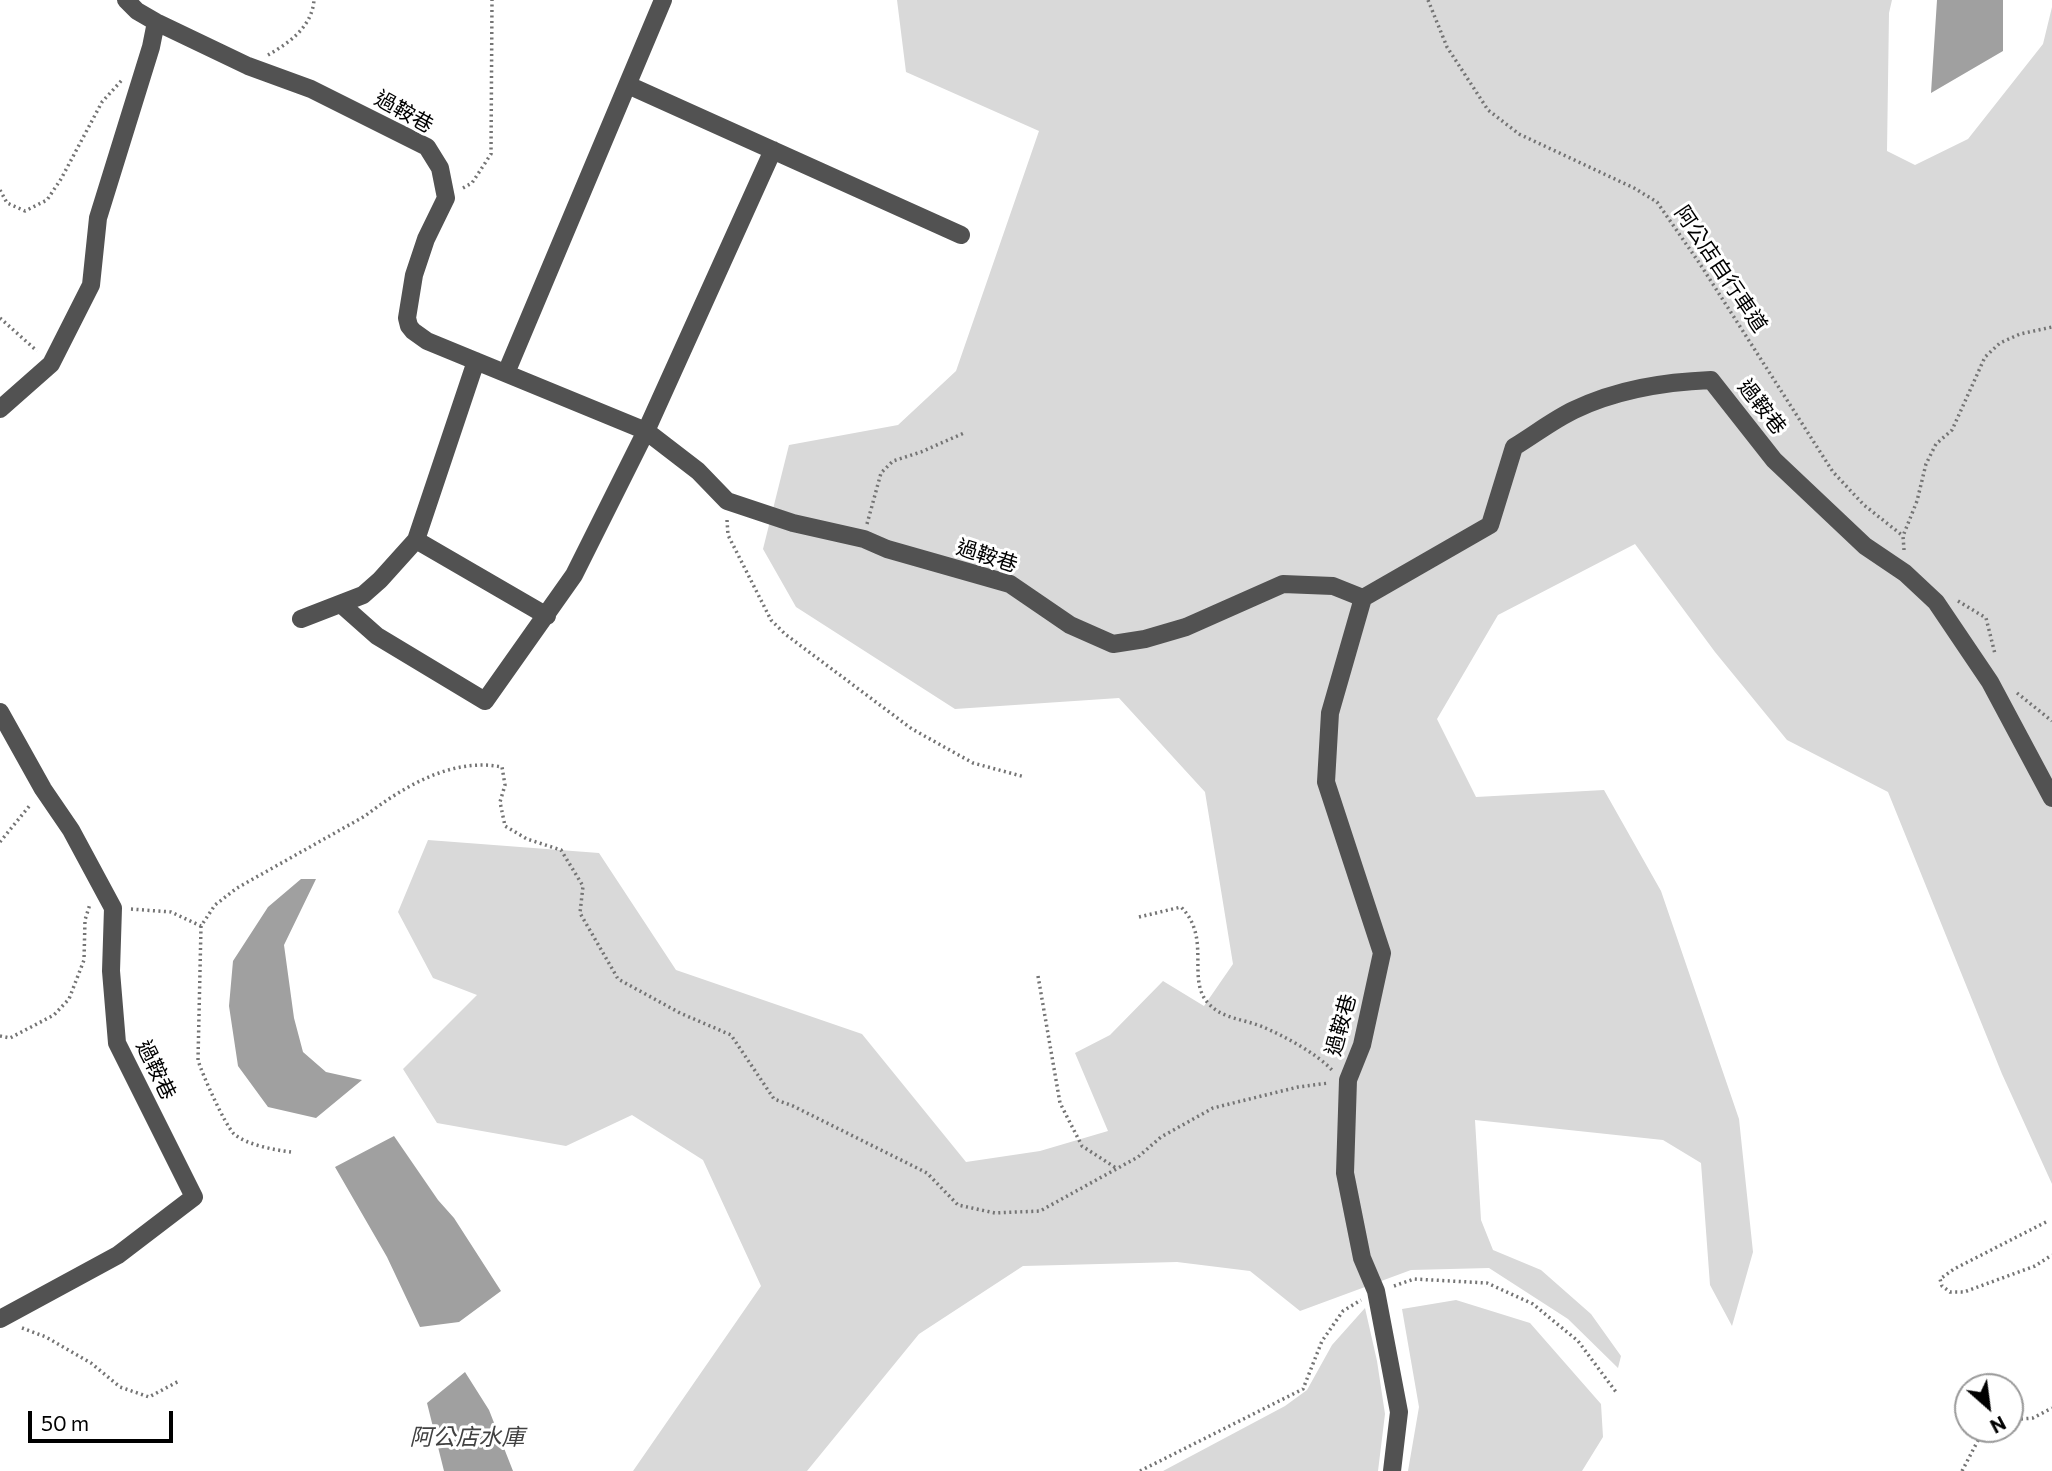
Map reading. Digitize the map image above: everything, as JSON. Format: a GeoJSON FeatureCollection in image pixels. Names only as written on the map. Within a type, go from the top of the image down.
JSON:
{"type":"FeatureCollection","features":[{"type":"Feature","properties":{"kind":"lane","name":"過鞍巷"},"geometry":{"type":"LineString","coordinates":[[126,0],[137,11],[156,22],[248,66],[311,89],[427,147],[440,169],[446,198],[414,275],[407,318],[409,326],[427,341],[646,431],[698,471],[727,501],[793,523],[864,539],[887,549],[1010,584],[1070,625],[1113,644],[1145,639],[1186,627],[1283,584],[1333,586],[1363,598]]}},
{"type":"Feature","properties":{"kind":"lane"},"geometry":{"type":"LineString","coordinates":[[506,373],[663,0]]}},
{"type":"Feature","properties":{"kind":"lane"},"geometry":{"type":"LineString","coordinates":[[0,409],[51,364],[91,285],[98,218],[151,47],[156,22]]}},
{"type":"Feature","properties":{"kind":"lane"},"geometry":{"type":"LineString","coordinates":[[628,85],[961,235]]}},
{"type":"Feature","properties":{"kind":"lane"},"geometry":{"type":"LineString","coordinates":[[342,604],[377,636],[485,701],[574,575],[646,431],[773,150]]}},
{"type":"Feature","properties":{"kind":"lane"},"geometry":{"type":"LineString","coordinates":[[301,619],[363,595],[416,540],[476,361]]}},
{"type":"Feature","properties":{"kind":"lane","name":"過鞍巷"},"geometry":{"type":"LineString","coordinates":[[1392,1471],[1399,1412],[1376,1292],[1362,1258],[1345,1173],[1348,1080],[1362,1045],[1382,953],[1326,782],[1330,713],[1363,598],[1490,525],[1514,447],[1573,410],[1628,389],[1676,381],[1711,380],[1774,460],[1865,546],[1905,573],[1936,602],[1990,682],[2052,799]]}},
{"type":"Feature","properties":{"kind":"lane"},"geometry":{"type":"LineString","coordinates":[[416,540],[547,616]]}},
{"type":"Feature","properties":{"kind":"lane"},"geometry":{"type":"LineString","coordinates":[[0,712],[43,789],[71,830],[113,908]]}},
{"type":"Feature","properties":{"kind":"lane","name":"過鞍巷"},"geometry":{"type":"LineString","coordinates":[[0,1319],[118,1255],[194,1197],[117,1042],[111,971],[113,908]]}},
{"type":"Feature","properties":{"kind":"path"},"geometry":{"type":"LineString","coordinates":[[248,66],[290,42],[305,24],[314,0]]}},
{"type":"Feature","properties":{"kind":"path"},"geometry":{"type":"LineString","coordinates":[[446,198],[472,183],[491,154],[492,0]]}},
{"type":"Feature","properties":{"kind":"path","name":"阿公店自行車道"},"geometry":{"type":"LineString","coordinates":[[1428,0],[1447,47],[1488,110],[1519,134],[1634,188],[1657,202],[1700,264],[1833,472],[1864,505],[1903,536]]}},
{"type":"Feature","properties":{"kind":"path"},"geometry":{"type":"LineString","coordinates":[[0,190],[7,203],[25,211],[47,200],[61,180],[102,102],[127,75]]}},
{"type":"Feature","properties":{"kind":"path"},"geometry":{"type":"LineString","coordinates":[[0,318],[51,364]]}},
{"type":"Feature","properties":{"kind":"path"},"geometry":{"type":"LineString","coordinates":[[1905,573],[1903,536],[1917,501],[1926,464],[1936,444],[1952,430],[1985,358],[2000,343],[2020,334],[2052,327]]}},
{"type":"Feature","properties":{"kind":"path"},"geometry":{"type":"LineString","coordinates":[[864,539],[881,473],[893,461],[964,433]]}},
{"type":"Feature","properties":{"kind":"path"},"geometry":{"type":"LineString","coordinates":[[727,501],[728,535],[771,620],[785,634],[912,729],[973,763],[1025,777]]}},
{"type":"Feature","properties":{"kind":"path"},"geometry":{"type":"LineString","coordinates":[[291,1153],[264,1148],[234,1134],[203,1077],[198,1060],[201,926],[215,905],[237,888],[443,770],[484,764],[502,767],[505,785],[500,802],[505,826],[527,839],[561,850],[583,886],[580,913],[618,979],[680,1013],[731,1035],[774,1099],[927,1173],[958,1205],[995,1213],[1040,1211],[1138,1157],[1161,1137],[1213,1108],[1298,1087],[1348,1080]]}},
{"type":"Feature","properties":{"kind":"path"},"geometry":{"type":"LineString","coordinates":[[0,842],[43,789]]}},
{"type":"Feature","properties":{"kind":"path"},"geometry":{"type":"LineString","coordinates":[[0,1036],[10,1038],[54,1015],[69,999],[84,960],[85,920],[97,882]]}},
{"type":"Feature","properties":{"kind":"path"},"geometry":{"type":"LineString","coordinates":[[1139,917],[1181,907],[1192,918],[1199,943],[1198,975],[1206,1002],[1219,1013],[1274,1033],[1322,1060],[1334,1072],[1348,1080]]}},
{"type":"Feature","properties":{"kind":"path"},"geometry":{"type":"LineString","coordinates":[[113,908],[171,912],[201,926]]}},
{"type":"Feature","properties":{"kind":"path"},"geometry":{"type":"LineString","coordinates":[[1038,976],[1060,1103],[1082,1146],[1116,1168]]}},
{"type":"Feature","properties":{"kind":"path"},"geometry":{"type":"LineString","coordinates":[[2046,1222],[1954,1269],[1940,1279],[1942,1286],[1950,1292],[1964,1292],[2035,1266],[2052,1255]]}},
{"type":"Feature","properties":{"kind":"path"},"geometry":{"type":"LineString","coordinates":[[1140,1471],[1303,1389],[1322,1341],[1343,1311],[1376,1292],[1414,1279],[1488,1283],[1533,1304],[1578,1341],[1616,1392]]}},
{"type":"Feature","properties":{"kind":"path"},"geometry":{"type":"LineString","coordinates":[[0,1319],[46,1337],[91,1363],[120,1387],[149,1397],[179,1381]]}},
{"type":"Feature","properties":{"kind":"path"},"geometry":{"type":"LineString","coordinates":[[2024,1419],[2033,1418],[2052,1408]]}},
{"type":"Feature","properties":{"kind":"path"},"geometry":{"type":"LineString","coordinates":[[1962,1471],[1977,1443]]}},
{"type":"Feature","properties":{"kind":"shaded area"},"geometry":{"type":"Polygon","coordinates":[[[897,0],[1892,0],[1889,13],[1887,151],[1915,165],[1968,139],[2043,44],[2052,7],[2052,1184],[2002,1074],[1888,792],[1787,740],[1715,652],[1635,544],[1498,615],[1437,719],[1476,797],[1604,790],[1661,891],[1739,1119],[1753,1252],[1732,1326],[1710,1285],[1701,1163],[1663,1140],[1475,1120],[1481,1220],[1493,1250],[1541,1270],[1591,1314],[1621,1356],[1618,1368],[1568,1319],[1489,1268],[1411,1270],[1300,1311],[1250,1271],[1177,1262],[1023,1266],[919,1334],[807,1471],[633,1471],[761,1286],[703,1160],[632,1115],[566,1146],[437,1123],[403,1069],[477,995],[433,978],[398,912],[428,840],[599,853],[676,970],[862,1034],[966,1162],[1040,1151],[1108,1131],[1075,1053],[1110,1035],[1163,981],[1204,1006],[1233,964],[1205,792],[1119,698],[955,709],[796,607],[763,549],[789,445],[898,425],[956,371],[1039,131],[906,72],[897,0]]]}},
{"type":"Feature","properties":{"kind":"shaded area"},"geometry":{"type":"Polygon","coordinates":[[[1456,1300],[1530,1323],[1601,1404],[1603,1437],[1582,1471],[1408,1471],[1419,1407],[1402,1309],[1456,1300]]]}},
{"type":"Feature","properties":{"kind":"shaded area"},"geometry":{"type":"Polygon","coordinates":[[[1365,1308],[1385,1414],[1378,1471],[1163,1471],[1285,1406],[1307,1390],[1332,1345],[1365,1308]]]}},
{"type":"Feature","properties":{"kind":"water"},"geometry":{"type":"Polygon","coordinates":[[[1937,0],[2003,0],[2003,51],[1931,93],[1937,0]]]}},
{"type":"Feature","properties":{"kind":"water"},"geometry":{"type":"Polygon","coordinates":[[[301,879],[316,879],[284,945],[294,1018],[303,1052],[326,1072],[362,1080],[316,1118],[268,1107],[238,1066],[229,1006],[233,961],[268,907],[301,879]]]}},
{"type":"Feature","properties":{"kind":"water"},"geometry":{"type":"Polygon","coordinates":[[[394,1136],[438,1200],[454,1218],[501,1291],[459,1322],[420,1327],[387,1257],[335,1167],[394,1136]]]}},
{"type":"Feature","properties":{"kind":"water","name":"阿公店水庫"},"geometry":{"type":"Polygon","coordinates":[[[465,1372],[489,1410],[513,1471],[444,1471],[427,1403],[465,1372]]]}}]}
